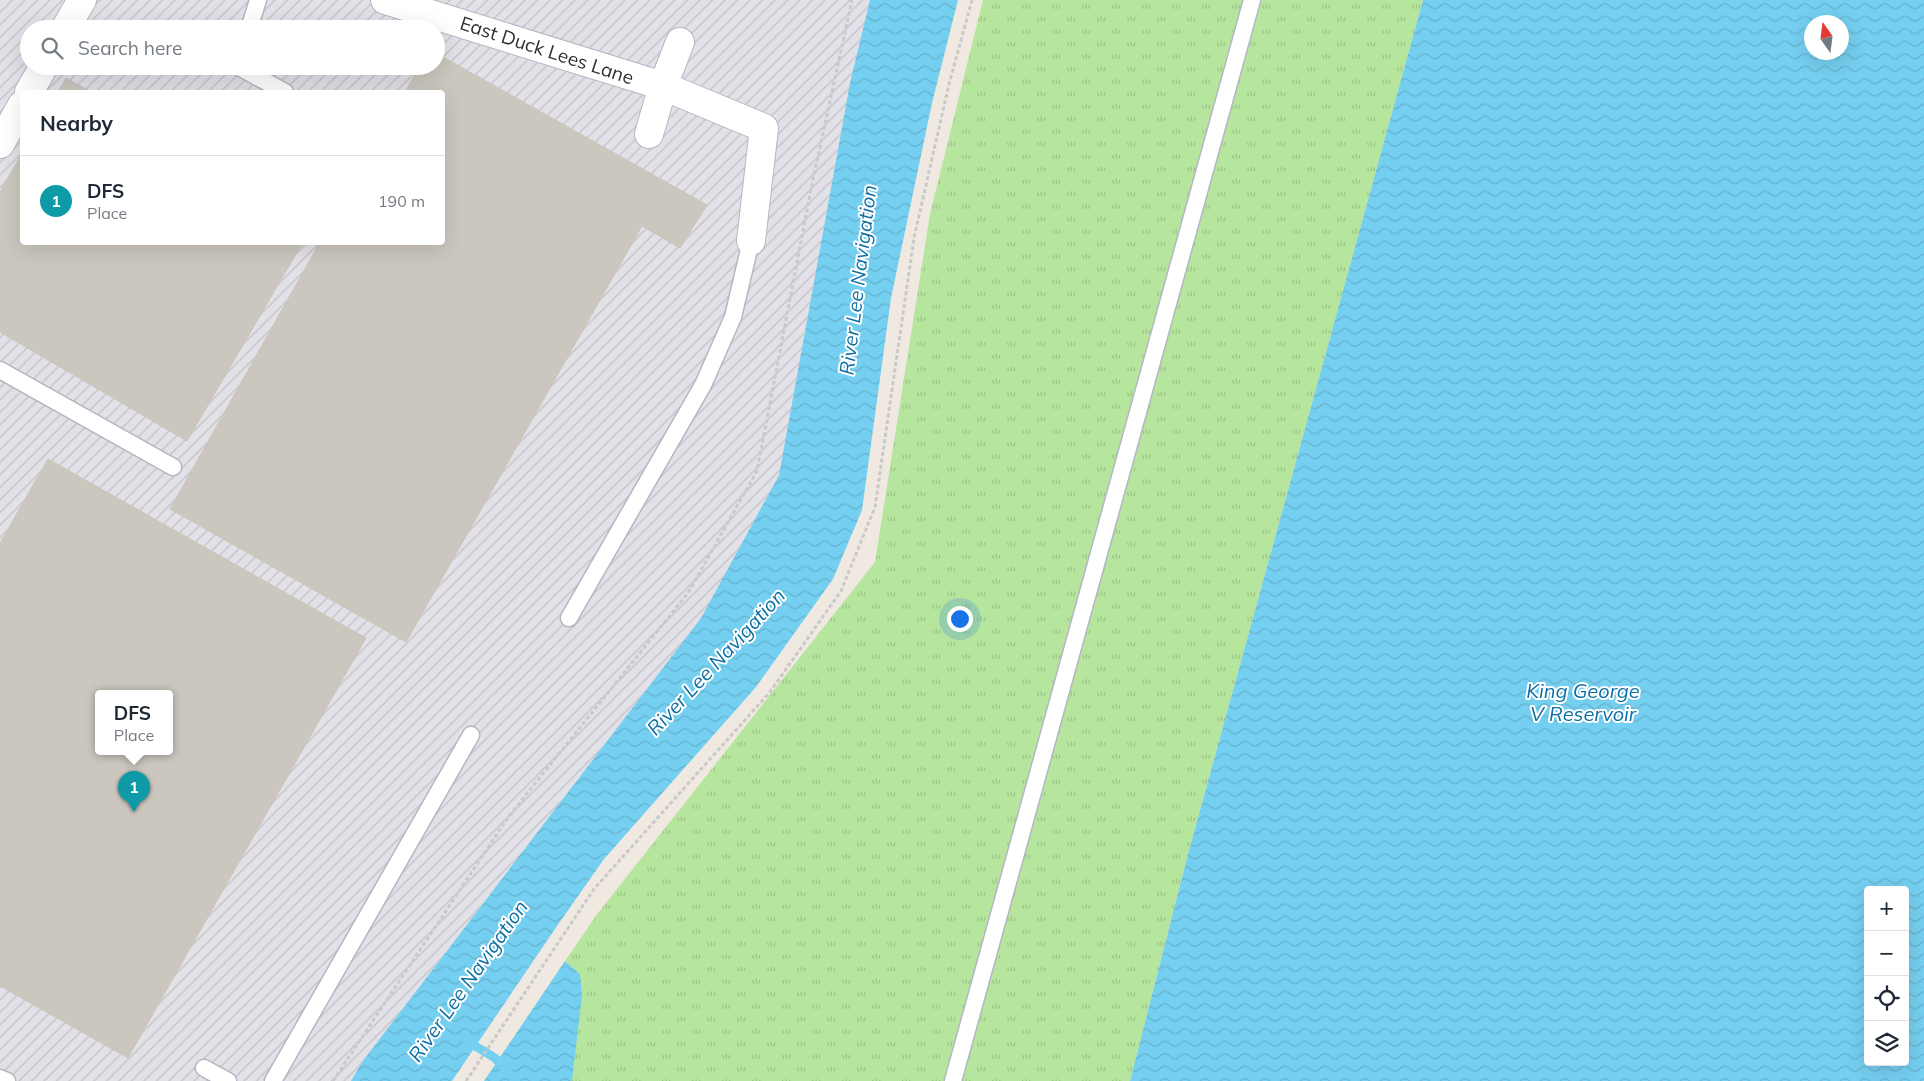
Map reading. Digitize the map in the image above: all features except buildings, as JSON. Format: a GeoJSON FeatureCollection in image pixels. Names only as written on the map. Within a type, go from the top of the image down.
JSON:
{"type":"FeatureCollection","features":[{"type":"Feature","properties":{"kind":"street","name":"East Duck Lees Lane"},"geometry":{"type":"LineString","coordinates":[[388,0],[662,86],[764,128],[751,241]]}},
{"type":"Feature","properties":{"kind":"street"},"geometry":{"type":"LineString","coordinates":[[649,134],[662,86],[680,42]]}},
{"type":"Feature","properties":{"kind":"street"},"geometry":{"type":"LineString","coordinates":[[31,90],[39,75]]}},
{"type":"Feature","properties":{"kind":"street"},"geometry":{"type":"LineString","coordinates":[[0,144],[20,109]]}},
{"type":"Feature","properties":{"kind":"lane"},"geometry":{"type":"LineString","coordinates":[[252,20],[258,0]]}},
{"type":"Feature","properties":{"kind":"lane"},"geometry":{"type":"LineString","coordinates":[[953,1081],[1252,0]]}},
{"type":"Feature","properties":{"kind":"lane"},"geometry":{"type":"LineString","coordinates":[[253,75],[281,90]]}},
{"type":"Feature","properties":{"kind":"lane"},"geometry":{"type":"LineString","coordinates":[[569,618],[703,385],[733,317],[751,241]]}},
{"type":"Feature","properties":{"kind":"lane"},"geometry":{"type":"LineString","coordinates":[[0,370],[173,467]]}},
{"type":"Feature","properties":{"kind":"lane"},"geometry":{"type":"LineString","coordinates":[[274,1081],[471,735]]}},
{"type":"Feature","properties":{"kind":"lane"},"geometry":{"type":"LineString","coordinates":[[204,1068],[228,1081]]}},
{"type":"Feature","properties":{"kind":"lane"},"geometry":{"type":"LineString","coordinates":[[0,1078],[7,1081]]}},
{"type":"Feature","properties":{"kind":"path"},"geometry":{"type":"LineString","coordinates":[[333,1081],[509,816],[688,593],[757,471],[812,184],[852,0]]}},
{"type":"Feature","properties":{"kind":"path"},"geometry":{"type":"LineString","coordinates":[[466,1081],[594,889],[770,692],[841,591],[875,507],[914,238],[949,84],[972,0]]}},
{"type":"Feature","properties":{"kind":"shaded area"},"geometry":{"type":"Polygon","coordinates":[[[0,0],[873,0],[850,83],[779,475],[701,618],[362,1062],[351,1081],[0,1081],[0,0]]]}},
{"type":"Feature","properties":{"kind":"green space"},"geometry":{"type":"Polygon","coordinates":[[[983,0],[1423,0],[1188,854],[1130,1081],[572,1081],[580,974],[565,961],[598,913],[875,562],[930,214],[983,0]]]}},
{"type":"Feature","properties":{"kind":"water","name":"River Lee Navigation"},"geometry":{"type":"Polygon","coordinates":[[[870,0],[958,0],[932,103],[891,298],[862,510],[833,579],[756,687],[604,859],[452,1081],[351,1081],[362,1062],[701,618],[779,475],[850,83],[870,0]]]}},
{"type":"Feature","properties":{"kind":"water","name":"King George V Reservoir"},"geometry":{"type":"Polygon","coordinates":[[[1423,0],[1924,0],[1924,1081],[1130,1081],[1188,854],[1423,0]]]}},
{"type":"Feature","properties":{"kind":"water"},"geometry":{"type":"Polygon","coordinates":[[[565,961],[580,974],[582,995],[572,1081],[484,1081],[565,961]]]}},
{"type":"Feature","properties":{"kind":"waterway"},"geometry":{"type":"LineString","coordinates":[[467,1041],[495,1058],[516,1081]]}},
{"type":"Feature","properties":{"kind":"place","name":"DFS"},"geometry":{"type":"Point","coordinates":[134,812]}}]}
